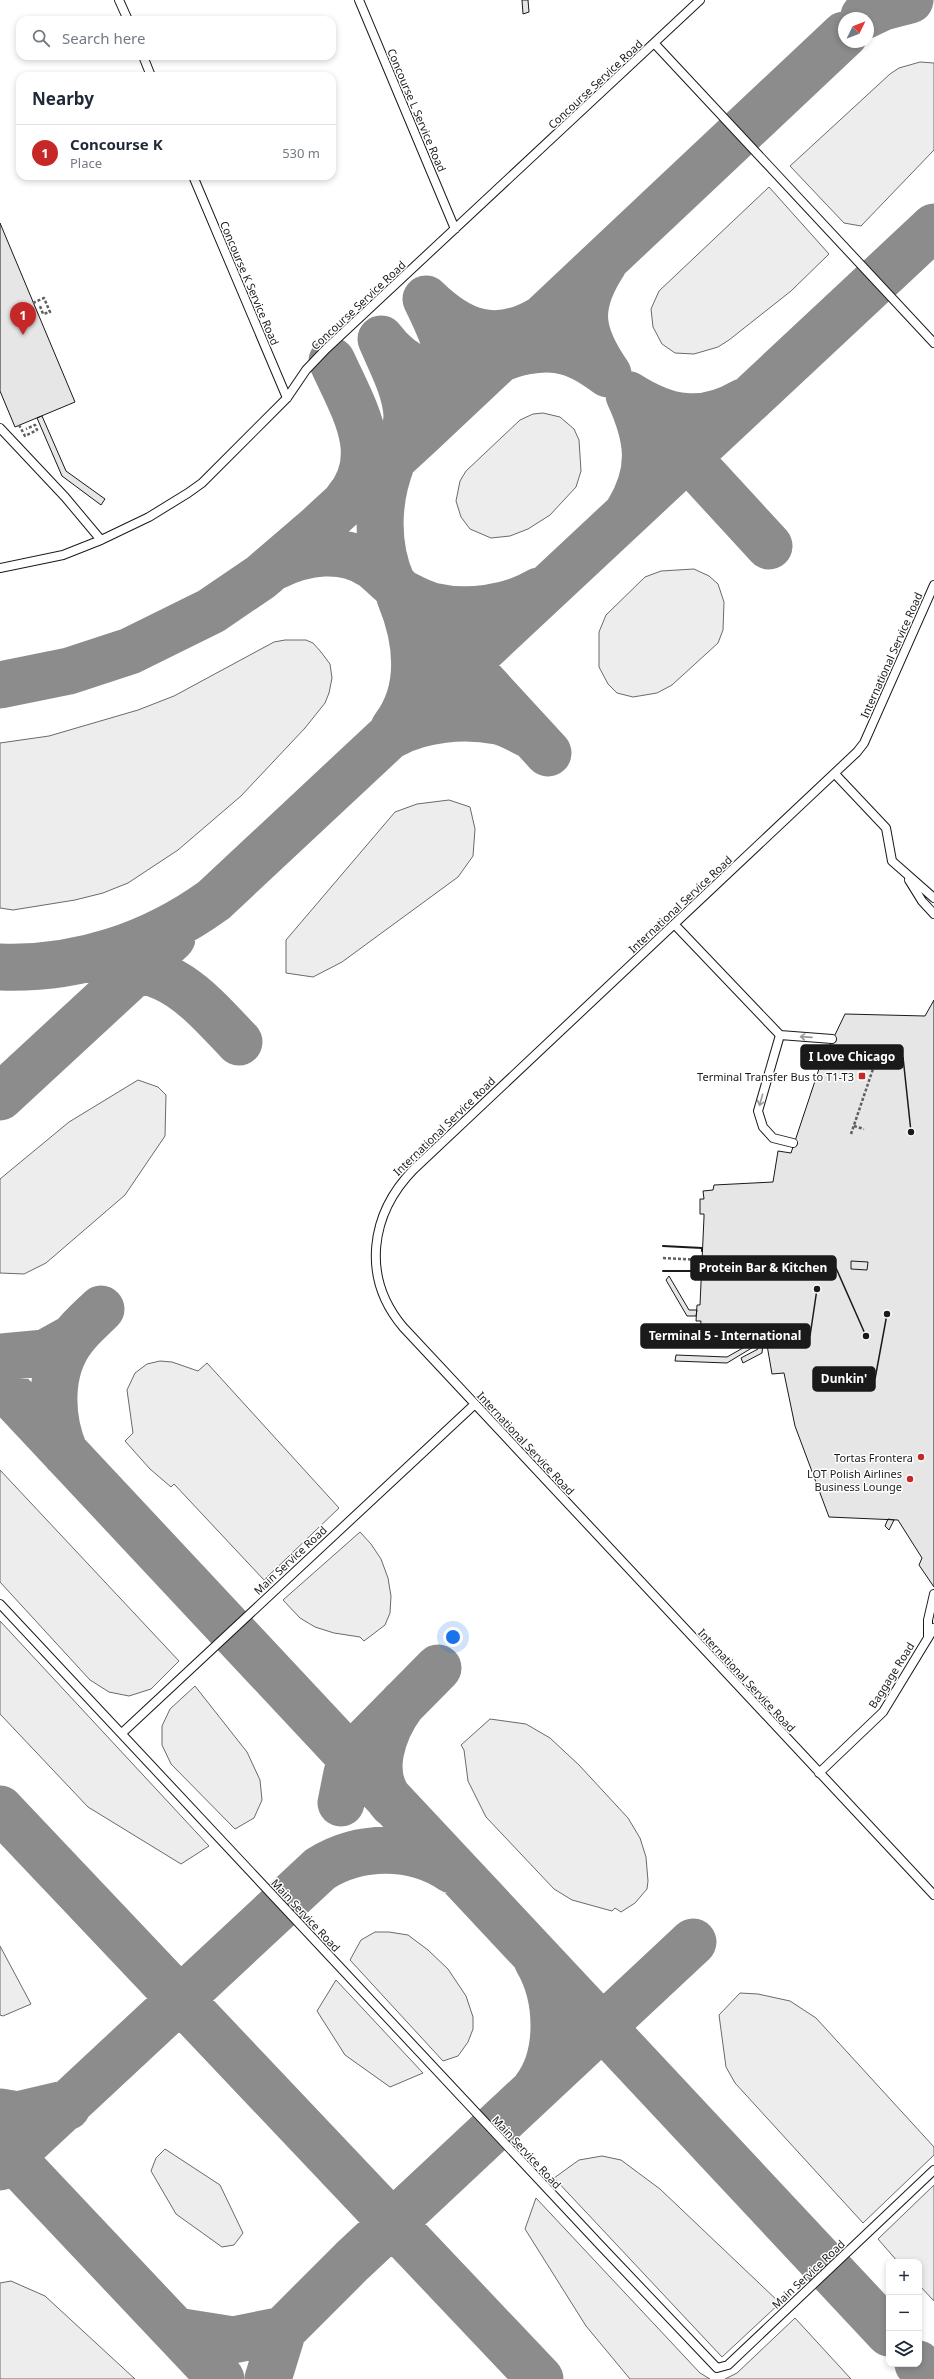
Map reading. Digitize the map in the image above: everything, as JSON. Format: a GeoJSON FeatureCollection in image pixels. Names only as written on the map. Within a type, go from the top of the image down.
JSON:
{"type":"FeatureCollection","features":[{"type":"Feature","properties":{"kind":"lane"},"geometry":{"type":"LineString","coordinates":[[119,0],[126,16]]}},
{"type":"Feature","properties":{"kind":"lane","name":"Concourse L Service Road"},"geometry":{"type":"LineString","coordinates":[[359,0],[454,229]]}},
{"type":"Feature","properties":{"kind":"lane","name":"Concourse Service Road"},"geometry":{"type":"LineString","coordinates":[[0,568],[63,555],[101,540],[149,517],[202,483],[287,398],[306,370],[326,349],[700,0]]}},
{"type":"Feature","properties":{"kind":"lane"},"geometry":{"type":"LineString","coordinates":[[654,43],[934,343]]}},
{"type":"Feature","properties":{"kind":"lane"},"geometry":{"type":"LineString","coordinates":[[145,60],[149,72]]}},
{"type":"Feature","properties":{"kind":"lane","name":"Concourse K Service Road"},"geometry":{"type":"LineString","coordinates":[[195,180],[287,398]]}},
{"type":"Feature","properties":{"kind":"lane"},"geometry":{"type":"LineString","coordinates":[[0,428],[66,497],[101,540]]}},
{"type":"Feature","properties":{"kind":"lane","name":"International Service Road"},"geometry":{"type":"LineString","coordinates":[[934,585],[864,743],[835,774],[398,1185],[381,1218],[376,1236],[376,1253],[384,1297],[393,1316],[934,1895]]}},
{"type":"Feature","properties":{"kind":"lane"},"geometry":{"type":"LineString","coordinates":[[835,774],[886,828],[892,861],[905,875],[934,898]]}},
{"type":"Feature","properties":{"kind":"lane"},"geometry":{"type":"LineString","coordinates":[[905,875],[922,901],[934,914]]}},
{"type":"Feature","properties":{"kind":"lane"},"geometry":{"type":"LineString","coordinates":[[675,925],[780,1035],[832,1039]]}},
{"type":"Feature","properties":{"kind":"lane"},"geometry":{"type":"LineString","coordinates":[[780,1035],[758,1110],[763,1127],[773,1138],[793,1143]]}},
{"type":"Feature","properties":{"kind":"lane","name":"Main Service Road"},"geometry":{"type":"LineString","coordinates":[[122,1733],[475,1404]]}},
{"type":"Feature","properties":{"kind":"lane","name":"Baggage Road"},"geometry":{"type":"LineString","coordinates":[[928,1636],[928,1620],[934,1594]]}},
{"type":"Feature","properties":{"kind":"lane","name":"Main Service Road"},"geometry":{"type":"LineString","coordinates":[[0,1604],[601,2246],[718,2368],[728,2365],[934,2170]]}},
{"type":"Feature","properties":{"kind":"lane","name":"Baggage Road"},"geometry":{"type":"LineString","coordinates":[[819,1773],[883,1712],[934,1628]]}},
{"type":"Feature","properties":{"kind":"path"},"geometry":{"type":"LineString","coordinates":[[33,303],[44,298],[50,312],[43,314],[40,306]]}},
{"type":"Feature","properties":{"kind":"path"},"geometry":{"type":"LineString","coordinates":[[19,425],[25,436],[38,430],[35,425],[26,429]]}},
{"type":"Feature","properties":{"kind":"path"},"geometry":{"type":"LineString","coordinates":[[851,1134],[874,1066],[862,1061]]}},
{"type":"Feature","properties":{"kind":"path"},"geometry":{"type":"LineString","coordinates":[[854,1126],[864,1129]]}},
{"type":"Feature","properties":{"kind":"path"},"geometry":{"type":"LineString","coordinates":[[663,1258],[702,1260]]}},
{"type":"Feature","properties":{"kind":"shaded area"},"geometry":{"type":"Polygon","coordinates":[[[920,62],[934,63],[934,150],[861,226],[844,223],[790,166],[890,74],[899,68],[920,62]]]}},
{"type":"Feature","properties":{"kind":"shaded area"},"geometry":{"type":"Polygon","coordinates":[[[769,187],[829,254],[791,291],[729,340],[718,347],[694,354],[675,353],[662,344],[653,327],[651,309],[659,291],[769,187]]]}},
{"type":"Feature","properties":{"kind":"shaded area"},"geometry":{"type":"Polygon","coordinates":[[[543,413],[560,417],[574,429],[579,440],[581,471],[576,487],[550,515],[528,529],[510,536],[491,538],[470,529],[461,517],[456,501],[460,481],[466,471],[520,420],[533,414],[543,413]]]}},
{"type":"Feature","properties":{"kind":"shaded area"},"geometry":{"type":"Polygon","coordinates":[[[694,569],[709,576],[718,584],[724,602],[723,630],[718,643],[672,685],[657,693],[633,697],[617,693],[608,684],[599,667],[599,632],[606,615],[645,577],[661,571],[694,569]]]}},
{"type":"Feature","properties":{"kind":"shaded area"},"geometry":{"type":"Polygon","coordinates":[[[285,640],[306,640],[313,643],[321,652],[330,664],[332,678],[329,693],[325,703],[305,728],[241,796],[178,850],[128,883],[103,893],[75,900],[13,910],[0,908],[0,743],[49,736],[138,710],[174,696],[274,642],[285,640]]]}},
{"type":"Feature","properties":{"kind":"shaded area"},"geometry":{"type":"Polygon","coordinates":[[[449,800],[470,807],[475,829],[473,856],[458,877],[342,962],[313,977],[286,973],[286,940],[395,812],[417,804],[449,800]]]}},
{"type":"Feature","properties":{"kind":"shaded area"},"geometry":{"type":"Polygon","coordinates":[[[138,1080],[158,1087],[166,1095],[165,1136],[125,1195],[46,1263],[24,1274],[0,1273],[0,1179],[69,1122],[138,1080]]]}},
{"type":"Feature","properties":{"kind":"shaded area"},"geometry":{"type":"Polygon","coordinates":[[[160,1361],[172,1362],[198,1371],[207,1363],[339,1508],[264,1580],[174,1484],[171,1487],[150,1469],[125,1441],[133,1433],[127,1390],[135,1373],[147,1364],[160,1361]]]}},
{"type":"Feature","properties":{"kind":"shaded area"},"geometry":{"type":"Polygon","coordinates":[[[0,1470],[179,1661],[151,1689],[129,1696],[109,1692],[90,1680],[0,1582],[0,1470]]]}},
{"type":"Feature","properties":{"kind":"shaded area"},"geometry":{"type":"Polygon","coordinates":[[[360,1532],[371,1544],[381,1559],[388,1578],[391,1596],[390,1613],[385,1625],[364,1641],[360,1637],[334,1633],[315,1627],[300,1618],[283,1600],[360,1532]]]}},
{"type":"Feature","properties":{"kind":"shaded area"},"geometry":{"type":"Polygon","coordinates":[[[0,1621],[209,1846],[181,1864],[88,1807],[0,1714],[0,1621]]]}},
{"type":"Feature","properties":{"kind":"shaded area"},"geometry":{"type":"Polygon","coordinates":[[[195,1686],[247,1752],[260,1780],[262,1800],[254,1818],[235,1829],[171,1764],[162,1745],[162,1726],[170,1709],[195,1686]]]}},
{"type":"Feature","properties":{"kind":"shaded area"},"geometry":{"type":"Polygon","coordinates":[[[490,1719],[526,1724],[550,1738],[579,1765],[628,1818],[640,1838],[646,1857],[648,1881],[647,1889],[635,1903],[621,1912],[615,1908],[612,1911],[572,1900],[554,1889],[486,1817],[468,1781],[464,1750],[461,1745],[490,1719]]]}},
{"type":"Feature","properties":{"kind":"shaded area"},"geometry":{"type":"Polygon","coordinates":[[[375,1932],[389,1932],[408,1935],[428,1950],[448,1969],[466,1996],[473,2017],[473,2029],[468,2042],[458,2056],[443,2061],[350,1960],[361,1940],[375,1932]]]}},
{"type":"Feature","properties":{"kind":"shaded area"},"geometry":{"type":"Polygon","coordinates":[[[0,1946],[31,2004],[3,2016],[0,2015],[0,1946]]]}},
{"type":"Feature","properties":{"kind":"shaded area"},"geometry":{"type":"Polygon","coordinates":[[[336,1980],[423,2073],[390,2087],[345,2055],[317,2011],[336,1980]]]}},
{"type":"Feature","properties":{"kind":"shaded area"},"geometry":{"type":"Polygon","coordinates":[[[740,1993],[758,1994],[790,2001],[816,2018],[934,2147],[934,2155],[863,2223],[735,2083],[726,2067],[719,2015],[740,1993]]]}},
{"type":"Feature","properties":{"kind":"shaded area"},"geometry":{"type":"Polygon","coordinates":[[[165,2149],[220,2185],[243,2233],[234,2245],[222,2247],[176,2214],[151,2171],[156,2158],[165,2149]]]}},
{"type":"Feature","properties":{"kind":"shaded area"},"geometry":{"type":"Polygon","coordinates":[[[602,2156],[621,2160],[660,2189],[780,2303],[722,2357],[554,2178],[579,2160],[602,2156]]]}},
{"type":"Feature","properties":{"kind":"shaded area"},"geometry":{"type":"Polygon","coordinates":[[[934,2185],[934,2301],[922,2288],[922,2259],[895,2259],[878,2239],[934,2185]]]}},
{"type":"Feature","properties":{"kind":"shaded area"},"geometry":{"type":"Polygon","coordinates":[[[536,2198],[700,2373],[710,2379],[630,2379],[586,2326],[525,2229],[536,2198]]]}},
{"type":"Feature","properties":{"kind":"shaded area"},"geometry":{"type":"Polygon","coordinates":[[[11,2281],[45,2296],[135,2379],[0,2379],[0,2283],[11,2281]]]}},
{"type":"Feature","properties":{"kind":"shaded area"},"geometry":{"type":"Polygon","coordinates":[[[795,2318],[851,2379],[725,2379],[737,2373],[795,2318]]]}},
{"type":"Feature","properties":{"kind":"building"},"geometry":{"type":"Polygon","coordinates":[[[522,0],[528,0],[529,12],[523,14],[522,0]]]}},
{"type":"Feature","properties":{"kind":"building"},"geometry":{"type":"Polygon","coordinates":[[[0,223],[75,402],[15,427],[0,391],[0,223]]]}},
{"type":"Feature","properties":{"kind":"building"},"geometry":{"type":"Polygon","coordinates":[[[42,416],[66,471],[105,499],[101,505],[62,476],[37,418],[42,416]]]}},
{"type":"Feature","properties":{"kind":"building"},"geometry":{"type":"Polygon","coordinates":[[[934,1000],[934,1587],[919,1565],[922,1558],[898,1520],[829,1517],[795,1426],[784,1373],[772,1374],[767,1345],[709,1335],[708,1330],[700,1329],[701,1321],[696,1321],[697,1305],[700,1305],[704,1214],[700,1214],[700,1199],[704,1199],[703,1191],[713,1190],[714,1185],[773,1182],[778,1151],[791,1153],[820,1066],[845,1014],[925,1016],[934,1000]]]}},
{"type":"Feature","properties":{"kind":"building"},"geometry":{"type":"Polygon","coordinates":[[[851,1261],[868,1262],[867,1270],[851,1269],[851,1261]]]}},
{"type":"Feature","properties":{"kind":"building"},"geometry":{"type":"Polygon","coordinates":[[[669,1276],[689,1310],[697,1310],[696,1316],[687,1316],[666,1280],[669,1276]]]}},
{"type":"Feature","properties":{"kind":"building"},"geometry":{"type":"Polygon","coordinates":[[[750,1341],[755,1342],[755,1346],[727,1363],[675,1361],[676,1355],[727,1357],[750,1344],[750,1341]]]}},
{"type":"Feature","properties":{"kind":"building"},"geometry":{"type":"Polygon","coordinates":[[[758,1342],[763,1343],[762,1353],[743,1363],[741,1358],[758,1349],[758,1342]]]}},
{"type":"Feature","properties":{"kind":"building"},"geometry":{"type":"Polygon","coordinates":[[[888,1519],[894,1520],[889,1530],[885,1526],[888,1519]]]}},
{"type":"Feature","properties":{"kind":"taxiway"},"geometry":{"type":"LineString","coordinates":[[872,12],[883,7],[910,0]]}},
{"type":"Feature","properties":{"kind":"taxiway"},"geometry":{"type":"LineString","coordinates":[[0,685],[69,671],[130,651],[211,611],[261,577],[318,528],[421,433],[838,41]]}},
{"type":"Feature","properties":{"kind":"taxiway"},"geometry":{"type":"LineString","coordinates":[[0,967],[29,967],[57,964],[113,952],[165,930],[214,900],[934,227]]}},
{"type":"Feature","properties":{"kind":"taxiway"},"geometry":{"type":"LineString","coordinates":[[392,583],[383,553],[380,521],[381,505],[388,474],[406,428],[407,416],[401,386],[381,339],[400,359],[424,372],[437,375],[450,377],[463,375],[482,369],[511,355],[543,349],[573,353],[591,362],[608,374],[591,345],[585,319],[585,306],[589,293],[595,278],[604,263]]}},
{"type":"Feature","properties":{"kind":"taxiway"},"geometry":{"type":"LineString","coordinates":[[443,406],[451,379],[448,351],[426,299],[452,320],[479,332],[493,334],[508,332],[524,328],[540,320]]}},
{"type":"Feature","properties":{"kind":"taxiway"},"geometry":{"type":"LineString","coordinates":[[332,361],[356,413],[364,448],[364,466],[358,483],[347,500]]}},
{"type":"Feature","properties":{"kind":"taxiway"},"geometry":{"type":"LineString","coordinates":[[628,512],[642,482],[645,468],[644,440],[641,426],[629,395],[657,410],[671,414],[699,417],[728,410],[743,402]]}},
{"type":"Feature","properties":{"kind":"taxiway"},"geometry":{"type":"LineString","coordinates":[[665,433],[769,546]]}},
{"type":"Feature","properties":{"kind":"taxiway"},"geometry":{"type":"LineString","coordinates":[[276,566],[299,557],[324,553],[348,555],[371,565],[392,583],[548,753]]}},
{"type":"Feature","properties":{"kind":"taxiway"},"geometry":{"type":"LineString","coordinates":[[398,591],[428,605],[459,610],[473,610],[501,606],[539,591]]}},
{"type":"Feature","properties":{"kind":"taxiway"},"geometry":{"type":"LineString","coordinates":[[394,728],[404,713],[410,697],[414,680],[415,663],[410,629],[400,597]]}},
{"type":"Feature","properties":{"kind":"taxiway"},"geometry":{"type":"LineString","coordinates":[[392,735],[416,725],[444,719],[471,718],[502,722],[532,736]]}},
{"type":"Feature","properties":{"kind":"taxiway"},"geometry":{"type":"LineString","coordinates":[[0,1097],[172,938]]}},
{"type":"Feature","properties":{"kind":"taxiway"},"geometry":{"type":"LineString","coordinates":[[112,967],[133,968],[152,973],[169,980],[198,1000],[239,1042]]}},
{"type":"Feature","properties":{"kind":"taxiway"},"geometry":{"type":"LineString","coordinates":[[65,1453],[56,1425],[54,1410],[54,1394],[59,1365],[73,1338],[101,1309]]}},
{"type":"Feature","properties":{"kind":"taxiway"},"geometry":{"type":"LineString","coordinates":[[0,1357],[45,1353],[72,1338]]}},
{"type":"Feature","properties":{"kind":"taxiway"},"geometry":{"type":"LineString","coordinates":[[0,1383],[887,2331]]}},
{"type":"Feature","properties":{"kind":"taxiway"},"geometry":{"type":"LineString","coordinates":[[341,1803],[347,1773],[361,1746],[438,1668]]}},
{"type":"Feature","properties":{"kind":"taxiway"},"geometry":{"type":"LineString","coordinates":[[393,1804],[385,1792],[380,1780],[380,1753],[389,1726],[403,1703]]}},
{"type":"Feature","properties":{"kind":"taxiway"},"geometry":{"type":"LineString","coordinates":[[0,1809],[540,2379]]}},
{"type":"Feature","properties":{"kind":"taxiway"},"geometry":{"type":"LineString","coordinates":[[0,2167],[320,1869],[352,1855],[369,1851],[386,1850],[421,1855],[437,1861],[452,1870]]}},
{"type":"Feature","properties":{"kind":"taxiway"},"geometry":{"type":"LineString","coordinates":[[268,2379],[283,2330],[352,2261],[693,1942]]}},
{"type":"Feature","properties":{"kind":"taxiway"},"geometry":{"type":"LineString","coordinates":[[535,2089],[549,2060],[553,2043],[554,2026],[550,1991],[537,1960]]}},
{"type":"Feature","properties":{"kind":"taxiway"},"geometry":{"type":"LineString","coordinates":[[0,2112],[18,2115],[69,2103],[67,2107]]}},
{"type":"Feature","properties":{"kind":"taxiway"},"geometry":{"type":"LineString","coordinates":[[0,2145],[221,2379]]}},
{"type":"Feature","properties":{"kind":"taxiway"},"geometry":{"type":"LineString","coordinates":[[176,2331],[233,2340],[283,2330]]}},
{"type":"Feature","properties":{"kind":"taxiway"},"geometry":{"type":"LineString","coordinates":[[921,2367],[932,2379]]}},
{"type":"Feature","properties":{"kind":"wall"},"geometry":{"type":"LineString","coordinates":[[663,1246],[702,1248],[702,1251]]}},
{"type":"Feature","properties":{"kind":"wall"},"geometry":{"type":"LineString","coordinates":[[663,1271],[701,1271]]}},
{"type":"Feature","properties":{"kind":"place","name":"Concourse K"},"geometry":{"type":"Point","coordinates":[23,335]}},
{"type":"Feature","properties":{"kind":"place","name":"Terminal Transfer Bus to T1-T3"},"geometry":{"type":"Point","coordinates":[862,1076]}},
{"type":"Feature","properties":{"kind":"place","name":"I Love Chicago"},"geometry":{"type":"Point","coordinates":[911,1132]}},
{"type":"Feature","properties":{"kind":"place","name":"Terminal 5 - International"},"geometry":{"type":"Point","coordinates":[817,1289]}},
{"type":"Feature","properties":{"kind":"place","name":"Dunkin'"},"geometry":{"type":"Point","coordinates":[887,1314]}},
{"type":"Feature","properties":{"kind":"place","name":"Protein Bar & Kitchen"},"geometry":{"type":"Point","coordinates":[866,1336]}},
{"type":"Feature","properties":{"kind":"place","name":"Tortas Frontera"},"geometry":{"type":"Point","coordinates":[921,1457]}},
{"type":"Feature","properties":{"kind":"place","name":"LOT Polish Airlines Business Lounge"},"geometry":{"type":"Point","coordinates":[910,1479]}}]}
